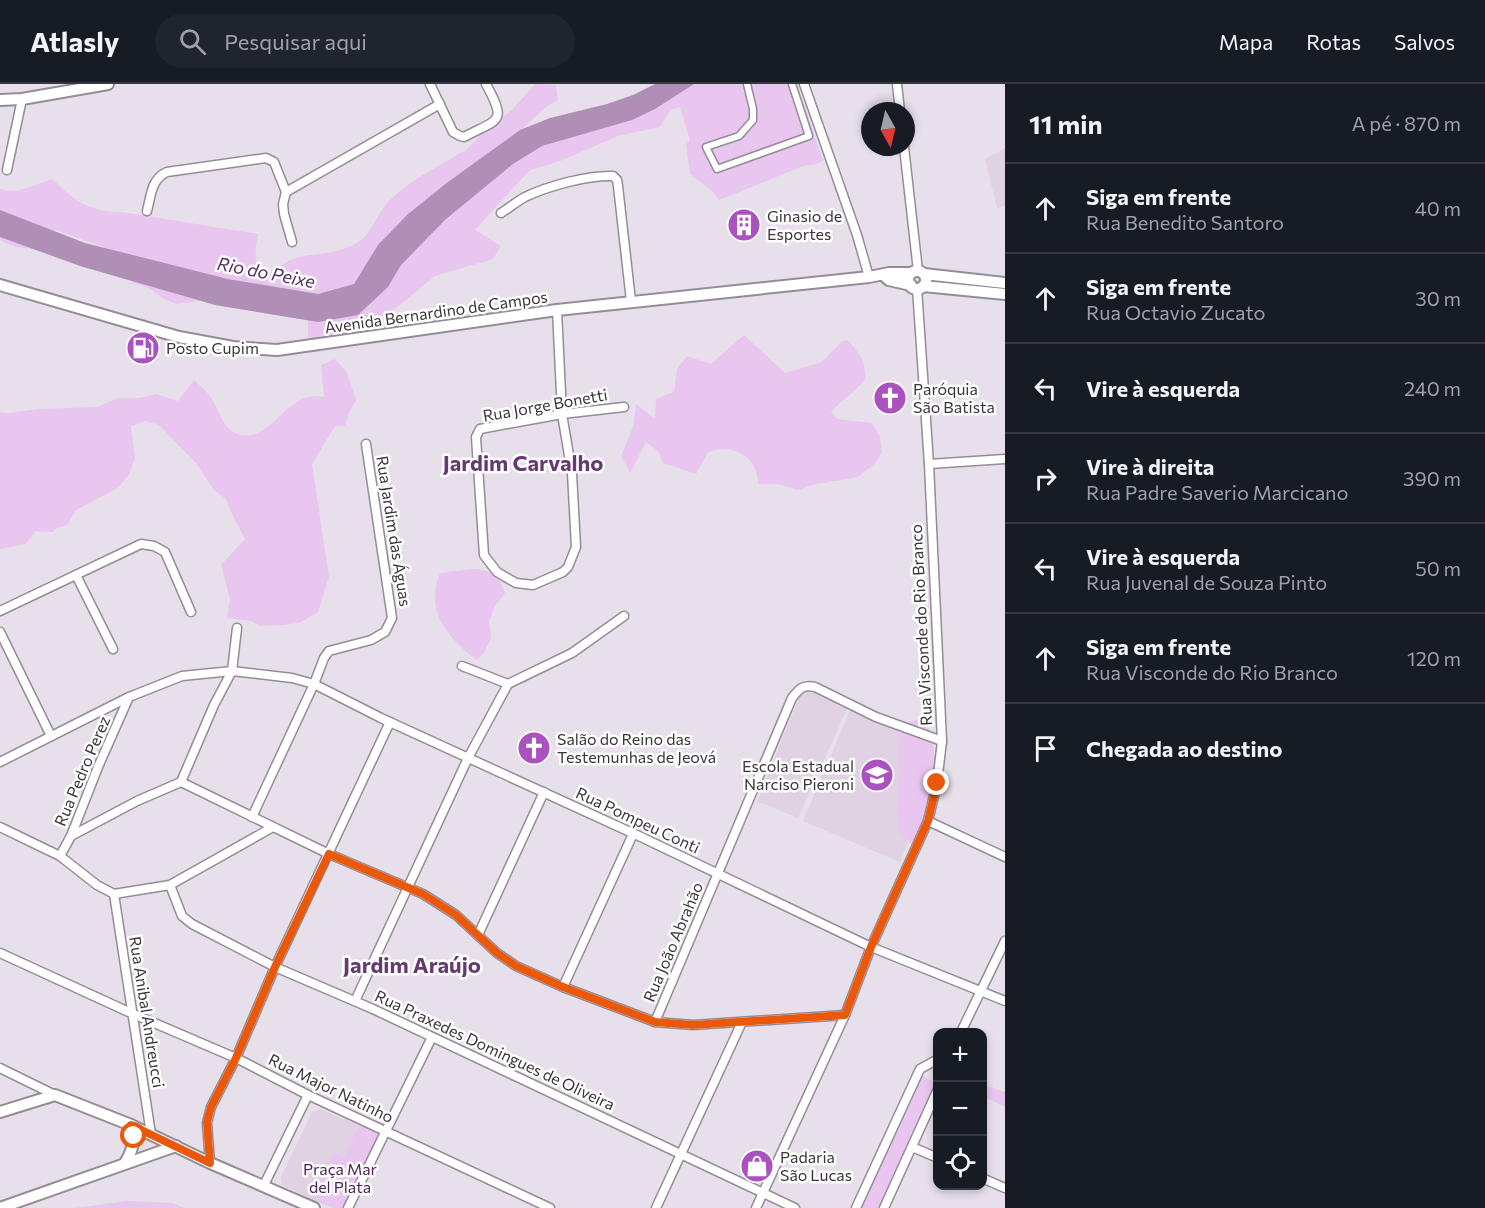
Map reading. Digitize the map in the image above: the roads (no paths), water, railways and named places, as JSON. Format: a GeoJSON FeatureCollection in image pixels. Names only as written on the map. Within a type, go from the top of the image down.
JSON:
{"type":"FeatureCollection","features":[{"type":"Feature","properties":{"kind":"street"},"geometry":{"type":"LineString","coordinates":[[0,100],[22,99],[105,84]]}},
{"type":"Feature","properties":{"kind":"street"},"geometry":{"type":"LineString","coordinates":[[430,84],[453,132],[464,136],[498,117],[498,105],[486,84]]}},
{"type":"Feature","properties":{"kind":"street"},"geometry":{"type":"LineString","coordinates":[[747,84],[753,109],[753,120],[739,136],[706,147],[717,169],[821,133]]}},
{"type":"Feature","properties":{"kind":"street"},"geometry":{"type":"LineString","coordinates":[[792,84],[809,136]]}},
{"type":"Feature","properties":{"kind":"street"},"geometry":{"type":"LineString","coordinates":[[804,84],[857,235],[869,278]]}},
{"type":"Feature","properties":{"kind":"street"},"geometry":{"type":"LineString","coordinates":[[897,84],[899,102]]}},
{"type":"Feature","properties":{"kind":"street"},"geometry":{"type":"LineString","coordinates":[[8,170],[22,99]]}},
{"type":"Feature","properties":{"kind":"street"},"geometry":{"type":"LineString","coordinates":[[286,192],[440,104]]}},
{"type":"Feature","properties":{"kind":"street"},"geometry":{"type":"LineString","coordinates":[[905,156],[918,273],[926,280],[917,287]]}},
{"type":"Feature","properties":{"kind":"street"},"geometry":{"type":"LineString","coordinates":[[147,212],[154,183],[167,172],[266,158],[274,162],[286,192],[283,204],[284,214],[292,243]]}},
{"type":"Feature","properties":{"kind":"street"},"geometry":{"type":"LineString","coordinates":[[501,213],[525,197],[550,188],[599,175],[613,176],[618,186],[632,301]]}},
{"type":"Feature","properties":{"kind":"street","name":"Avenida Bernardino de Campos"},"geometry":{"type":"LineString","coordinates":[[0,285],[179,337],[233,347],[277,350],[557,310],[869,278],[889,273],[918,273],[1005,283]]}},
{"type":"Feature","properties":{"kind":"street"},"geometry":{"type":"LineString","coordinates":[[917,287],[909,279],[918,273]]}},
{"type":"Feature","properties":{"kind":"street"},"geometry":{"type":"LineString","coordinates":[[883,275],[893,282],[917,287],[1005,294]]}},
{"type":"Feature","properties":{"kind":"street","name":"Rua Visconde do Rio Branco"},"geometry":{"type":"LineString","coordinates":[[756,1208],[845,1015],[871,947],[928,821],[937,783],[942,741],[929,464],[917,287]]}},
{"type":"Feature","properties":{"kind":"street"},"geometry":{"type":"LineString","coordinates":[[557,310],[562,414]]}},
{"type":"Feature","properties":{"kind":"street","name":"Rua Jorge Bonetti"},"geometry":{"type":"LineString","coordinates":[[562,414],[572,473],[576,547],[568,567],[563,572],[533,585],[516,583],[497,572],[484,555],[476,437],[480,429],[562,414],[624,407]]}},
{"type":"Feature","properties":{"kind":"street","name":"Rua Jardim das Águas"},"geometry":{"type":"LineString","coordinates":[[314,684],[329,651],[370,640],[385,632],[392,618],[366,444]]}},
{"type":"Feature","properties":{"kind":"street"},"geometry":{"type":"LineString","coordinates":[[929,464],[1005,459]]}},
{"type":"Feature","properties":{"kind":"street"},"geometry":{"type":"LineString","coordinates":[[0,611],[141,544],[154,546],[165,552],[191,612]]}},
{"type":"Feature","properties":{"kind":"street"},"geometry":{"type":"LineString","coordinates":[[76,575],[113,650]]}},
{"type":"Feature","properties":{"kind":"street"},"geometry":{"type":"LineString","coordinates":[[355,1001],[468,758],[508,684],[572,654],[624,616]]}},
{"type":"Feature","properties":{"kind":"street"},"geometry":{"type":"LineString","coordinates":[[72,836],[137,801],[181,782],[214,705],[232,671],[237,628]]}},
{"type":"Feature","properties":{"kind":"street"},"geometry":{"type":"LineString","coordinates":[[0,633],[51,736]]}},
{"type":"Feature","properties":{"kind":"street"},"geometry":{"type":"LineString","coordinates":[[462,666],[508,684]]}},
{"type":"Feature","properties":{"kind":"street","name":"Rua Pompeu Conti"},"geometry":{"type":"LineString","coordinates":[[0,762],[129,697],[182,676],[232,671],[292,678],[314,684],[390,722],[544,792],[871,947],[1005,1001]]}},
{"type":"Feature","properties":{"kind":"street"},"geometry":{"type":"LineString","coordinates":[[252,816],[314,684]]}},
{"type":"Feature","properties":{"kind":"street","name":"Rua João Abrahão"},"geometry":{"type":"LineString","coordinates":[[655,1022],[792,698],[800,688],[807,685],[815,687],[876,717],[942,741]]}},
{"type":"Feature","properties":{"kind":"street","name":"Rua Pedro Perez"},"geometry":{"type":"LineString","coordinates":[[60,856],[72,836],[98,767],[129,697]]}},
{"type":"Feature","properties":{"kind":"street"},"geometry":{"type":"LineString","coordinates":[[210,1163],[207,1122],[211,1107],[236,1058],[275,967],[390,722]]}},
{"type":"Feature","properties":{"kind":"street"},"geometry":{"type":"LineString","coordinates":[[181,782],[329,854],[408,887],[456,915],[497,953],[516,966],[563,987],[655,1022],[693,1025],[845,1015]]}},
{"type":"Feature","properties":{"kind":"street"},"geometry":{"type":"LineString","coordinates":[[478,935],[544,792]]}},
{"type":"Feature","properties":{"kind":"street"},"geometry":{"type":"LineString","coordinates":[[928,821],[1005,857]]}},
{"type":"Feature","properties":{"kind":"street"},"geometry":{"type":"LineString","coordinates":[[0,827],[60,856],[97,885],[114,894],[170,885],[273,827]]}},
{"type":"Feature","properties":{"kind":"street"},"geometry":{"type":"LineString","coordinates":[[563,987],[633,834]]}},
{"type":"Feature","properties":{"kind":"street","name":"Rua Praxedes Domingues de Oliveira"},"geometry":{"type":"LineString","coordinates":[[170,885],[182,916],[192,924],[275,967],[355,1001],[795,1208]]}},
{"type":"Feature","properties":{"kind":"street","name":"Rua Anibal Andreucci"},"geometry":{"type":"LineString","coordinates":[[114,894],[151,1134]]}},
{"type":"Feature","properties":{"kind":"street"},"geometry":{"type":"LineString","coordinates":[[963,1028],[1005,941]]}},
{"type":"Feature","properties":{"kind":"street","name":"Rua Major Natinho"},"geometry":{"type":"LineString","coordinates":[[0,953],[236,1058],[532,1204],[550,1208]]}},
{"type":"Feature","properties":{"kind":"street"},"geometry":{"type":"LineString","coordinates":[[656,1208],[742,1022]]}},
{"type":"Feature","properties":{"kind":"street"},"geometry":{"type":"LineString","coordinates":[[348,1208],[432,1037]]}},
{"type":"Feature","properties":{"kind":"street"},"geometry":{"type":"LineString","coordinates":[[856,1208],[920,1070],[933,1061]]}},
{"type":"Feature","properties":{"kind":"street"},"geometry":{"type":"LineString","coordinates":[[0,1068],[55,1095],[131,1125],[210,1163],[314,1208]]}},
{"type":"Feature","properties":{"kind":"street"},"geometry":{"type":"LineString","coordinates":[[0,1112],[55,1095]]}},
{"type":"Feature","properties":{"kind":"street"},"geometry":{"type":"LineString","coordinates":[[264,1185],[308,1095]]}},
{"type":"Feature","properties":{"kind":"street"},"geometry":{"type":"LineString","coordinates":[[884,1208],[933,1100]]}},
{"type":"Feature","properties":{"kind":"street"},"geometry":{"type":"LineString","coordinates":[[125,1163],[134,1143],[131,1125]]}},
{"type":"Feature","properties":{"kind":"street"},"geometry":{"type":"LineString","coordinates":[[0,1208],[176,1146]]}},
{"type":"Feature","properties":{"kind":"street"},"geometry":{"type":"LineString","coordinates":[[912,1147],[933,1156]]}},
{"type":"Feature","properties":{"kind":"street"},"geometry":{"type":"LineString","coordinates":[[987,1180],[1005,1188]]}},
{"type":"Feature","properties":{"kind":"place","name":"Ginasio de Esportes"},"geometry":{"type":"Point","coordinates":[744,225]}},
{"type":"Feature","properties":{"kind":"place","name":"Posto Cupim"},"geometry":{"type":"Point","coordinates":[143,348]}},
{"type":"Feature","properties":{"kind":"place","name":"Paróquia São Batista"},"geometry":{"type":"Point","coordinates":[890,398]}},
{"type":"Feature","properties":{"kind":"place","name":"Salão do Reino das Testemunhas de Jeová"},"geometry":{"type":"Point","coordinates":[534,748]}},
{"type":"Feature","properties":{"kind":"place","name":"Escola Estadual Narciso Pieroni"},"geometry":{"type":"Point","coordinates":[877,775]}},
{"type":"Feature","properties":{"kind":"place","name":"Padaria São Lucas"},"geometry":{"type":"Point","coordinates":[757,1166]}},
{"type":"Feature","properties":{"kind":"district","name":"Jardim Carvalho"},"geometry":{"type":"Point","coordinates":[523,463]}},
{"type":"Feature","properties":{"kind":"district","name":"Jardim Araújo"},"geometry":{"type":"Point","coordinates":[412,965]}},
{"type":"Feature","properties":{"kind":"water label","name":"Rio do Peixe"},"geometry":{"type":"Point","coordinates":[266,273]}},
{"type":"Feature","properties":{"kind":"park label","name":"Praça Mar del Plata"},"geometry":{"type":"Point","coordinates":[340,1178]}}]}
